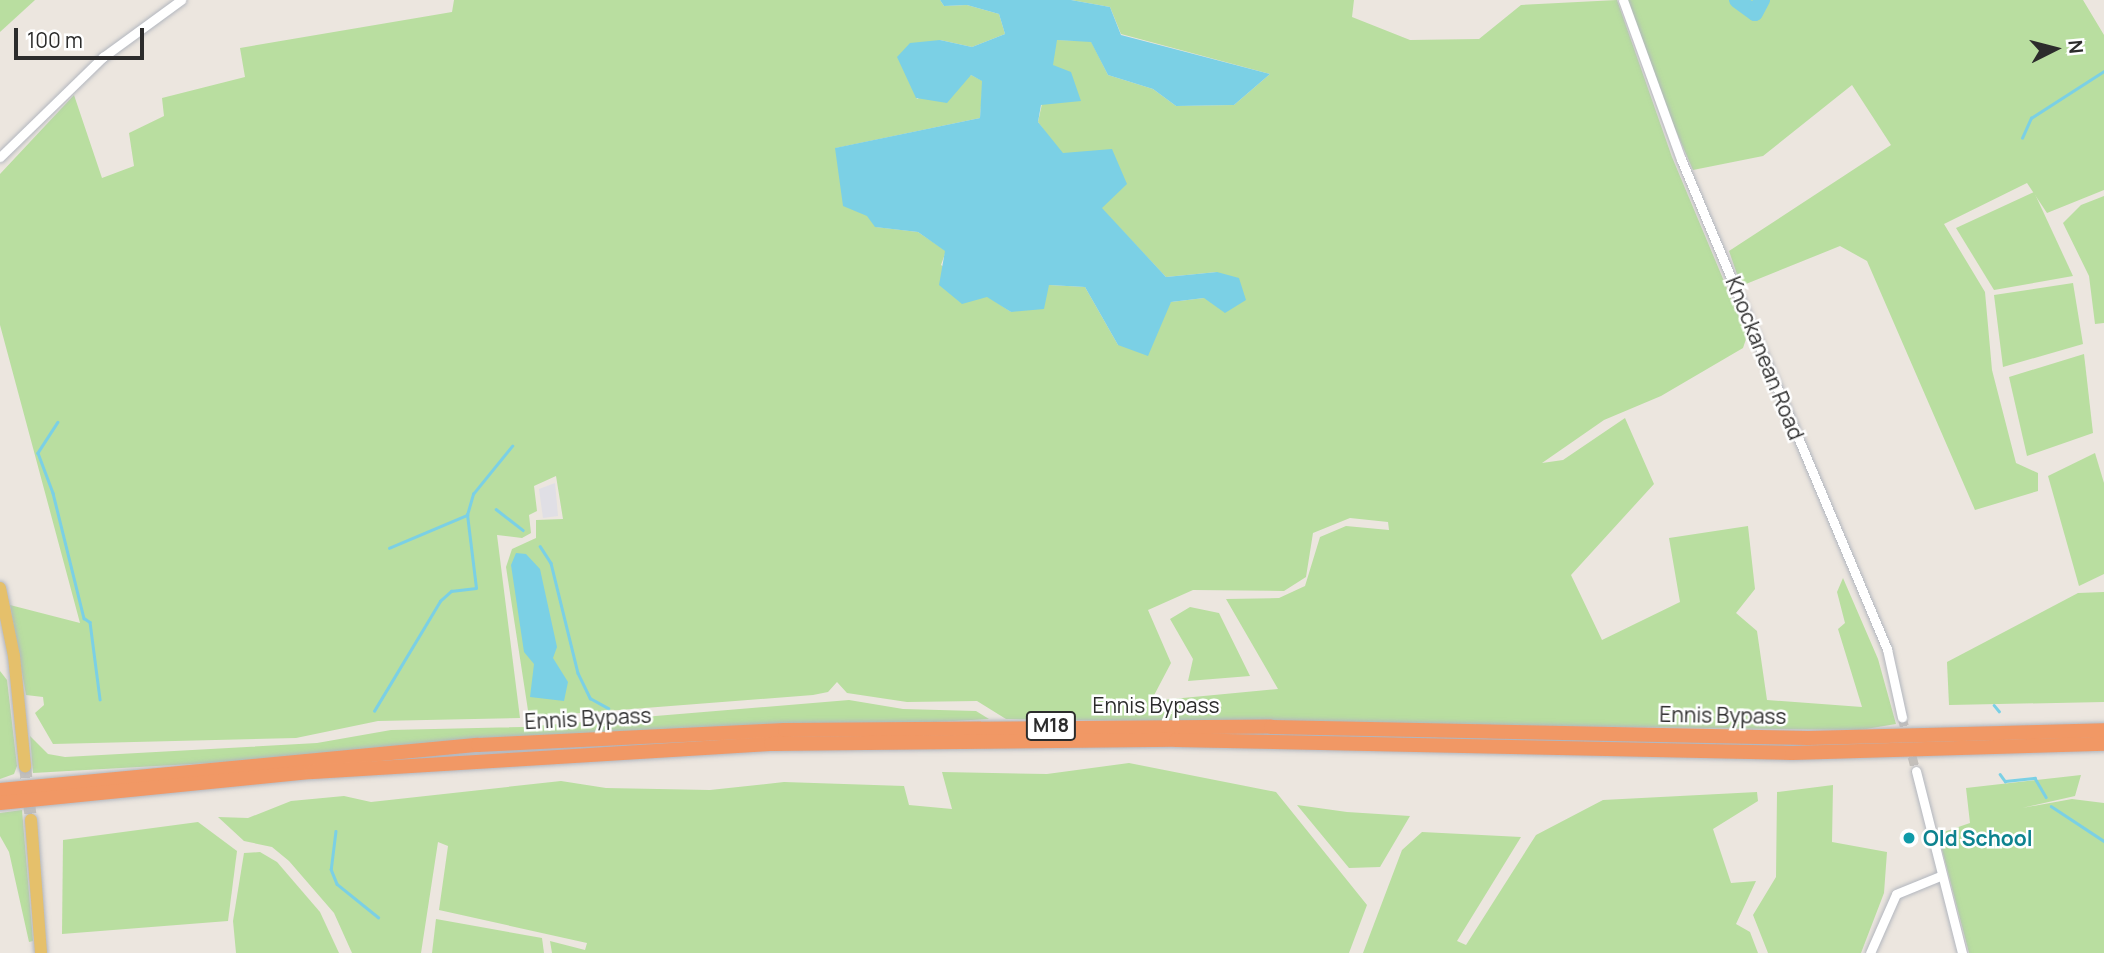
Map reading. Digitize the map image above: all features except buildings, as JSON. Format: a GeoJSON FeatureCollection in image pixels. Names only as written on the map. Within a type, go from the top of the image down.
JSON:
{"type":"FeatureCollection","features":[{"type":"Feature","properties":{"kind":"highway","name":"Ennis Bypass"},"geometry":{"type":"LineString","coordinates":[[0,790],[478,746],[785,730],[1271,727],[1808,738],[2104,730]]}},
{"type":"Feature","properties":{"kind":"highway","name":"Ennis Bypass"},"geometry":{"type":"LineString","coordinates":[[0,803],[340,770],[771,744],[1176,740],[1792,753],[2104,744]]}},
{"type":"Feature","properties":{"kind":"main road"},"geometry":{"type":"LineString","coordinates":[[0,588],[14,656],[25,766]]}},
{"type":"Feature","properties":{"kind":"main road"},"geometry":{"type":"LineString","coordinates":[[31,820],[41,953]]}},
{"type":"Feature","properties":{"kind":"street"},"geometry":{"type":"LineString","coordinates":[[0,158],[103,57],[181,0]]}},
{"type":"Feature","properties":{"kind":"street","name":"Knockanean Road"},"geometry":{"type":"LineString","coordinates":[[1623,0],[1681,159],[1887,649],[1902,717]]}},
{"type":"Feature","properties":{"kind":"street"},"geometry":{"type":"LineString","coordinates":[[1916,771],[1940,876],[1962,953]]}},
{"type":"Feature","properties":{"kind":"street"},"geometry":{"type":"LineString","coordinates":[[1870,953],[1896,894],[1940,876]]}},
{"type":"Feature","properties":{"kind":"shaded area"},"geometry":{"type":"Polygon","coordinates":[[[555,483],[558,516],[543,518],[539,489],[555,483]]]}},
{"type":"Feature","properties":{"kind":"green space"},"geometry":{"type":"Polygon","coordinates":[[[0,0],[35,0],[0,32],[0,0]]]}},
{"type":"Feature","properties":{"kind":"green space"},"geometry":{"type":"Polygon","coordinates":[[[454,0],[940,0],[944,6],[967,5],[999,14],[1005,34],[972,47],[940,40],[910,82],[917,99],[971,75],[983,81],[980,118],[836,148],[876,227],[918,232],[946,251],[941,265],[1011,312],[1049,285],[1085,287],[1118,345],[1171,302],[1204,298],[1217,272],[1166,277],[1101,208],[1038,122],[1056,40],[1091,41],[1108,75],[1153,89],[1176,106],[1234,105],[1270,74],[1121,34],[1110,7],[1071,0],[1354,0],[1352,17],[1410,40],[1479,39],[1521,5],[1617,0],[1672,157],[1747,336],[1743,348],[1661,396],[1604,420],[1542,463],[1563,460],[1625,418],[1654,484],[1571,575],[1602,640],[1680,602],[1669,538],[1748,526],[1755,589],[1736,613],[1757,631],[1767,700],[1862,707],[1838,629],[1845,623],[1837,592],[1843,578],[1878,659],[1896,724],[1860,730],[1006,719],[977,701],[907,702],[847,693],[837,682],[828,692],[813,695],[529,717],[506,567],[512,549],[536,538],[536,520],[563,519],[556,476],[534,486],[537,511],[529,515],[531,533],[522,538],[497,535],[520,718],[378,721],[296,738],[53,744],[35,713],[44,705],[43,697],[26,695],[10,605],[80,623],[0,325],[0,174],[74,95],[102,178],[134,166],[129,133],[164,116],[162,98],[245,77],[240,48],[452,12],[454,0]],[[1350,518],[1313,533],[1306,577],[1284,591],[1193,590],[1148,610],[1171,663],[1151,701],[1278,689],[1226,599],[1279,598],[1305,586],[1320,537],[1346,526],[1389,530],[1388,522],[1350,518]]]}},
{"type":"Feature","properties":{"kind":"green space"},"geometry":{"type":"Polygon","coordinates":[[[1627,0],[2083,0],[2104,35],[2104,190],[2047,213],[2027,183],[1944,224],[1985,292],[1992,370],[2016,463],[2038,473],[2038,491],[1975,510],[1867,261],[1840,246],[1741,286],[1729,251],[1891,145],[1852,85],[1763,156],[1693,170],[1643,55],[1627,0]]]}},
{"type":"Feature","properties":{"kind":"green space"},"geometry":{"type":"Polygon","coordinates":[[[2034,192],[2073,276],[1994,290],[1956,228],[2034,192]]]}},
{"type":"Feature","properties":{"kind":"green space"},"geometry":{"type":"Polygon","coordinates":[[[2104,196],[2104,323],[2095,324],[2089,276],[2063,223],[2081,205],[2104,196]]]}},
{"type":"Feature","properties":{"kind":"green space"},"geometry":{"type":"Polygon","coordinates":[[[2073,283],[2083,344],[2003,367],[1994,295],[2073,283]]]}},
{"type":"Feature","properties":{"kind":"green space"},"geometry":{"type":"Polygon","coordinates":[[[2084,354],[2093,433],[2027,456],[2009,377],[2084,354]]]}},
{"type":"Feature","properties":{"kind":"green space"},"geometry":{"type":"Polygon","coordinates":[[[2095,453],[2104,483],[2104,574],[2079,586],[2048,476],[2095,453]]]}},
{"type":"Feature","properties":{"kind":"green space"},"geometry":{"type":"Polygon","coordinates":[[[2104,592],[2104,702],[1949,705],[1947,662],[2078,593],[2104,592]]]}},
{"type":"Feature","properties":{"kind":"green space"},"geometry":{"type":"Polygon","coordinates":[[[1190,607],[1219,613],[1250,676],[1188,681],[1193,659],[1170,619],[1190,607]]]}},
{"type":"Feature","properties":{"kind":"green space"},"geometry":{"type":"Polygon","coordinates":[[[0,671],[7,680],[17,766],[14,774],[0,779],[0,671]]]}},
{"type":"Feature","properties":{"kind":"green space"},"geometry":{"type":"Polygon","coordinates":[[[849,700],[903,709],[976,711],[989,719],[33,773],[30,736],[48,754],[65,757],[317,743],[391,730],[523,727],[849,700]]]}},
{"type":"Feature","properties":{"kind":"green space"},"geometry":{"type":"Polygon","coordinates":[[[1129,763],[1276,792],[1367,905],[1349,953],[552,953],[550,941],[585,950],[587,943],[439,910],[448,846],[438,842],[421,953],[352,953],[334,913],[289,861],[272,847],[244,841],[218,817],[248,818],[291,801],[344,796],[371,802],[561,781],[606,788],[710,790],[784,782],[904,786],[909,805],[952,809],[942,772],[1047,774],[1129,763]]]}},
{"type":"Feature","properties":{"kind":"green space"},"geometry":{"type":"Polygon","coordinates":[[[2081,775],[2075,796],[2022,808],[2072,799],[2104,803],[2104,953],[1969,953],[1938,834],[1970,823],[1966,788],[2081,775]]]}},
{"type":"Feature","properties":{"kind":"green space"},"geometry":{"type":"Polygon","coordinates":[[[1833,785],[1832,842],[1887,852],[1884,893],[1861,953],[1768,953],[1753,915],[1776,877],[1777,792],[1833,785]]]}},
{"type":"Feature","properties":{"kind":"green space"},"geometry":{"type":"Polygon","coordinates":[[[1757,792],[1758,801],[1713,829],[1731,883],[1756,881],[1736,924],[1750,932],[1758,953],[1363,953],[1402,850],[1422,832],[1521,837],[1457,941],[1466,945],[1536,835],[1603,800],[1757,792]]]}},
{"type":"Feature","properties":{"kind":"green space"},"geometry":{"type":"Polygon","coordinates":[[[1297,805],[1347,812],[1410,816],[1380,867],[1349,868],[1297,805]]]}},
{"type":"Feature","properties":{"kind":"green space"},"geometry":{"type":"Polygon","coordinates":[[[22,810],[33,941],[29,942],[9,852],[0,836],[0,813],[22,810]]]}},
{"type":"Feature","properties":{"kind":"green space"},"geometry":{"type":"Polygon","coordinates":[[[198,822],[237,851],[228,921],[62,934],[63,840],[198,822]]]}},
{"type":"Feature","properties":{"kind":"green space"},"geometry":{"type":"Polygon","coordinates":[[[260,852],[277,862],[320,912],[339,953],[236,953],[233,921],[244,853],[260,852]]]}},
{"type":"Feature","properties":{"kind":"green space"},"geometry":{"type":"Polygon","coordinates":[[[436,919],[542,938],[544,953],[432,953],[436,919]]]}},
{"type":"Feature","properties":{"kind":"water"},"geometry":{"type":"Polygon","coordinates":[[[940,0],[1071,0],[1110,7],[1121,35],[1270,74],[1234,105],[1176,106],[1153,89],[1108,75],[1091,42],[1057,40],[1053,65],[1071,72],[1081,101],[1041,105],[1038,122],[1063,153],[1112,149],[1127,184],[1102,208],[1166,277],[1217,272],[1239,278],[1246,300],[1225,313],[1204,298],[1171,302],[1148,356],[1118,345],[1085,287],[1049,285],[1044,309],[1011,312],[987,297],[962,304],[939,285],[945,251],[918,232],[875,227],[867,216],[843,206],[835,148],[980,118],[982,81],[971,75],[947,103],[916,98],[897,57],[910,43],[940,40],[972,47],[1005,34],[999,14],[967,5],[944,6],[940,0]]]}},
{"type":"Feature","properties":{"kind":"water"},"geometry":{"type":"Polygon","coordinates":[[[516,553],[526,554],[540,569],[557,647],[553,658],[568,682],[564,701],[530,697],[534,664],[524,652],[511,565],[516,553]]]}},
{"type":"Feature","properties":{"kind":"waterway"},"geometry":{"type":"LineString","coordinates":[[1737,0],[1755,13],[1762,0]]}},
{"type":"Feature","properties":{"kind":"waterway"},"geometry":{"type":"LineString","coordinates":[[2022,138],[2031,118],[2104,71]]}},
{"type":"Feature","properties":{"kind":"waterway"},"geometry":{"type":"LineString","coordinates":[[58,422],[38,453],[53,493],[84,618],[90,622],[100,699]]}},
{"type":"Feature","properties":{"kind":"waterway"},"geometry":{"type":"LineString","coordinates":[[374,711],[440,601],[451,591],[476,588],[467,515],[473,494],[512,446]]}},
{"type":"Feature","properties":{"kind":"waterway"},"geometry":{"type":"LineString","coordinates":[[496,509],[523,530]]}},
{"type":"Feature","properties":{"kind":"waterway"},"geometry":{"type":"LineString","coordinates":[[389,548],[467,515]]}},
{"type":"Feature","properties":{"kind":"waterway"},"geometry":{"type":"LineString","coordinates":[[540,546],[551,563],[578,673],[590,698],[608,708]]}},
{"type":"Feature","properties":{"kind":"waterway"},"geometry":{"type":"LineString","coordinates":[[1994,705],[1999,711]]}},
{"type":"Feature","properties":{"kind":"waterway"},"geometry":{"type":"LineString","coordinates":[[2000,774],[2005,781],[2035,778],[2046,797]]}},
{"type":"Feature","properties":{"kind":"waterway"},"geometry":{"type":"LineString","coordinates":[[2051,806],[2104,841]]}},
{"type":"Feature","properties":{"kind":"waterway"},"geometry":{"type":"LineString","coordinates":[[336,831],[331,869],[337,884],[378,917]]}},
{"type":"Feature","properties":{"kind":"tunnel"},"geometry":{"type":"LineString","coordinates":[[1902,717],[1916,771]]}},
{"type":"Feature","properties":{"kind":"tunnel"},"geometry":{"type":"LineString","coordinates":[[25,766],[31,820]]}},
{"type":"Feature","properties":{"kind":"place","name":"Old School"},"geometry":{"type":"Point","coordinates":[1909,838]}}]}
